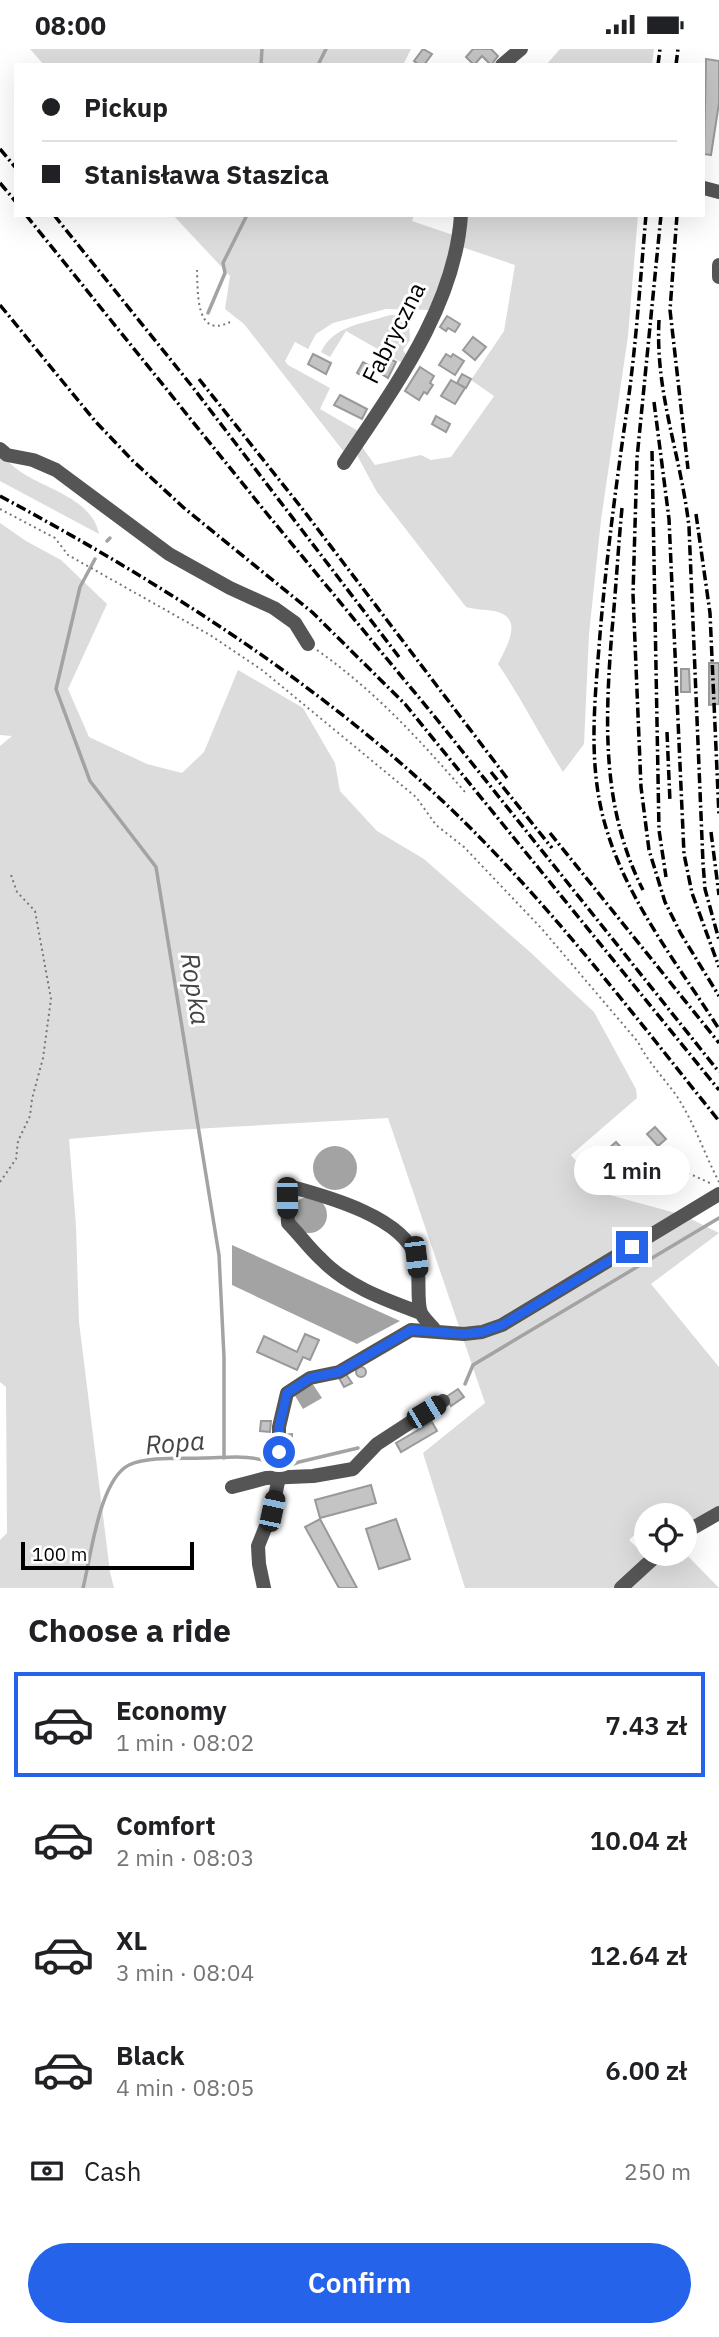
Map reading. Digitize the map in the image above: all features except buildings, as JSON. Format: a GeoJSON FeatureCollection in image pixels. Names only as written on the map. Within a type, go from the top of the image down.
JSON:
{"type":"FeatureCollection","features":[{"type":"Feature","properties":{"kind":"lane"},"geometry":{"type":"LineString","coordinates":[[504,63],[521,49]]}},
{"type":"Feature","properties":{"kind":"lane","name":"Fabryczna"},"geometry":{"type":"LineString","coordinates":[[344,463],[391,391],[432,319],[453,259],[461,217]]}},
{"type":"Feature","properties":{"kind":"lane"},"geometry":{"type":"LineString","coordinates":[[719,265],[719,277]]}},
{"type":"Feature","properties":{"kind":"lane"},"geometry":{"type":"LineString","coordinates":[[0,449],[7,455],[33,460],[56,470],[169,554],[230,588],[274,608],[295,622],[308,644]]}},
{"type":"Feature","properties":{"kind":"lane"},"geometry":{"type":"LineString","coordinates":[[421,1313],[416,1257],[400,1232],[363,1212],[292,1187],[287,1198],[288,1223],[321,1259],[345,1279],[380,1298],[421,1313],[435,1330]]}},
{"type":"Feature","properties":{"kind":"lane"},"geometry":{"type":"LineString","coordinates":[[264,1588],[258,1546],[272,1511],[279,1477],[279,1427],[287,1393],[310,1378],[339,1372],[411,1330],[464,1334],[482,1332],[502,1325],[719,1194]]}},
{"type":"Feature","properties":{"kind":"lane"},"geometry":{"type":"LineString","coordinates":[[232,1487],[266,1478],[313,1476],[354,1469],[377,1444],[443,1401]]}},
{"type":"Feature","properties":{"kind":"lane"},"geometry":{"type":"LineString","coordinates":[[697,1526],[719,1513]]}},
{"type":"Feature","properties":{"kind":"lane"},"geometry":{"type":"LineString","coordinates":[[621,1588],[645,1566]]}},
{"type":"Feature","properties":{"kind":"path"},"geometry":{"type":"LineString","coordinates":[[197,270],[198,303],[203,319],[210,324],[222,326],[230,322]]}},
{"type":"Feature","properties":{"kind":"path"},"geometry":{"type":"LineString","coordinates":[[0,509],[55,538],[68,555],[210,635],[262,670],[416,797],[436,824],[464,847],[542,929],[638,1042],[646,1058],[675,1094],[690,1119],[719,1183]]}},
{"type":"Feature","properties":{"kind":"path"},"geometry":{"type":"LineString","coordinates":[[308,644],[344,669],[409,728],[465,792]]}},
{"type":"Feature","properties":{"kind":"path"},"geometry":{"type":"LineString","coordinates":[[0,1182],[16,1159],[18,1140],[30,1116],[43,1058],[51,999],[36,911],[17,892],[11,875]]}},
{"type":"Feature","properties":{"kind":"path"},"geometry":{"type":"LineString","coordinates":[[638,1150],[708,1181],[719,1189]]}},
{"type":"Feature","properties":{"kind":"shaded area"},"geometry":{"type":"Polygon","coordinates":[[[30,49],[411,49],[404,63],[42,63],[30,49]]]}},
{"type":"Feature","properties":{"kind":"shaded area"},"geometry":{"type":"Polygon","coordinates":[[[560,49],[654,49],[652,63],[548,63],[560,49]]]}},
{"type":"Feature","properties":{"kind":"shaded area"},"geometry":{"type":"Polygon","coordinates":[[[175,217],[413,217],[412,221],[456,236],[431,310],[386,309],[333,323],[316,334],[308,349],[295,342],[285,361],[330,388],[320,409],[360,432],[344,452],[244,324],[225,309],[230,276],[175,217]]]}},
{"type":"Feature","properties":{"kind":"shaded area"},"geometry":{"type":"Polygon","coordinates":[[[466,217],[638,217],[628,336],[601,520],[589,634],[584,744],[563,772],[498,664],[511,633],[509,619],[494,611],[466,607],[377,492],[358,457],[357,449],[360,444],[375,465],[421,455],[431,460],[451,457],[494,396],[471,380],[504,331],[515,265],[459,246],[466,217]]]}},
{"type":"Feature","properties":{"kind":"shaded area"},"geometry":{"type":"Polygon","coordinates":[[[390,315],[402,315],[409,320],[410,340],[403,350],[407,356],[404,364],[346,331],[330,357],[321,352],[333,336],[341,331],[390,315]]]}},
{"type":"Feature","properties":{"kind":"shaded area"},"geometry":{"type":"Polygon","coordinates":[[[0,454],[21,472],[68,497],[88,512],[99,534],[0,481],[0,454]]]}},
{"type":"Feature","properties":{"kind":"shaded area"},"geometry":{"type":"Polygon","coordinates":[[[0,523],[61,560],[107,604],[68,689],[89,737],[147,764],[182,773],[204,752],[238,670],[303,708],[335,763],[340,791],[377,831],[424,859],[594,1012],[636,1089],[637,1098],[571,1155],[606,1194],[683,1215],[719,1233],[651,1284],[719,1367],[719,1508],[697,1521],[697,1503],[634,1503],[634,1535],[629,1540],[634,1545],[634,1566],[697,1565],[719,1588],[465,1588],[423,1453],[485,1403],[388,1118],[158,1131],[69,1139],[76,1226],[79,1322],[114,1588],[0,1588],[0,1540],[7,1533],[6,1387],[0,1382],[0,746],[12,736],[0,735],[0,523]]]}},
{"type":"Feature","properties":{"kind":"shaded area"},"geometry":{"type":"Polygon","coordinates":[[[335,1146],[350,1153],[357,1168],[350,1183],[335,1190],[320,1183],[313,1168],[320,1153],[335,1146]]]}},
{"type":"Feature","properties":{"kind":"shaded area"},"geometry":{"type":"Polygon","coordinates":[[[309,1197],[321,1203],[327,1215],[321,1227],[309,1233],[297,1227],[291,1215],[297,1203],[309,1197]]]}},
{"type":"Feature","properties":{"kind":"shaded area"},"geometry":{"type":"Polygon","coordinates":[[[232,1245],[400,1321],[357,1344],[232,1285],[232,1245]]]}},
{"type":"Feature","properties":{"kind":"shaded area"},"geometry":{"type":"Polygon","coordinates":[[[312,1383],[322,1398],[303,1409],[294,1394],[312,1383]]]}},
{"type":"Feature","properties":{"kind":"waterway"},"geometry":{"type":"LineString","coordinates":[[261,63],[262,49]]}},
{"type":"Feature","properties":{"kind":"waterway","name":"Ropka"},"geometry":{"type":"LineString","coordinates":[[319,63],[326,49]]}},
{"type":"Feature","properties":{"kind":"waterway","name":"Ropka"},"geometry":{"type":"LineString","coordinates":[[208,313],[225,273],[223,263],[246,217]]}},
{"type":"Feature","properties":{"kind":"waterway","name":"Ropka"},"geometry":{"type":"LineString","coordinates":[[107,541],[110,538]]}},
{"type":"Feature","properties":{"kind":"waterway","name":"Ropka"},"geometry":{"type":"LineString","coordinates":[[95,559],[80,587],[56,689],[90,781],[156,867],[219,1255],[224,1357],[224,1458]]}},
{"type":"Feature","properties":{"kind":"waterway","name":"Ropa"},"geometry":{"type":"LineString","coordinates":[[465,1384],[473,1365],[719,1218]]}},
{"type":"Feature","properties":{"kind":"waterway","name":"Ropa"},"geometry":{"type":"LineString","coordinates":[[285,1467],[358,1448]]}},
{"type":"Feature","properties":{"kind":"waterway","name":"Ropa"},"geometry":{"type":"LineString","coordinates":[[83,1588],[103,1502],[119,1473],[129,1465],[156,1459],[239,1457],[266,1461],[273,1465]]}},
{"type":"Feature","properties":{"kind":"railway"},"geometry":{"type":"LineString","coordinates":[[658,63],[660,49]]}},
{"type":"Feature","properties":{"kind":"railway"},"geometry":{"type":"LineString","coordinates":[[676,63],[678,49]]}},
{"type":"Feature","properties":{"kind":"railway"},"geometry":{"type":"LineString","coordinates":[[0,149],[14,166]]}},
{"type":"Feature","properties":{"kind":"railway"},"geometry":{"type":"LineString","coordinates":[[0,183],[14,200]]}},
{"type":"Feature","properties":{"kind":"railway"},"geometry":{"type":"LineString","coordinates":[[28,217],[435,717],[719,1072]]}},
{"type":"Feature","properties":{"kind":"railway"},"geometry":{"type":"LineString","coordinates":[[56,217],[191,385],[399,657]]}},
{"type":"Feature","properties":{"kind":"railway"},"geometry":{"type":"LineString","coordinates":[[646,217],[632,366],[601,618],[594,717],[597,786],[607,831],[628,883],[656,933],[719,1029]]}},
{"type":"Feature","properties":{"kind":"railway"},"geometry":{"type":"LineString","coordinates":[[661,217],[637,458],[633,594],[641,787],[649,850],[665,902],[719,996]]}},
{"type":"Feature","properties":{"kind":"railway"},"geometry":{"type":"LineString","coordinates":[[677,217],[670,310],[688,469]]}},
{"type":"Feature","properties":{"kind":"railway"},"geometry":{"type":"LineString","coordinates":[[0,305],[95,421],[132,460],[184,508],[312,612],[405,704],[719,1090]]}},
{"type":"Feature","properties":{"kind":"railway"},"geometry":{"type":"LineString","coordinates":[[659,320],[661,373],[689,527],[703,863],[705,889],[719,940]]}},
{"type":"Feature","properties":{"kind":"railway"},"geometry":{"type":"LineString","coordinates":[[199,379],[304,511],[507,778]]}},
{"type":"Feature","properties":{"kind":"railway"},"geometry":{"type":"LineString","coordinates":[[654,402],[669,519],[684,854],[692,893],[719,967]]}},
{"type":"Feature","properties":{"kind":"railway"},"geometry":{"type":"LineString","coordinates":[[652,451],[659,830],[666,877]]}},
{"type":"Feature","properties":{"kind":"railway"},"geometry":{"type":"LineString","coordinates":[[0,496],[178,599],[292,677],[399,762],[450,808],[522,882],[590,960],[719,1121]]}},
{"type":"Feature","properties":{"kind":"railway"},"geometry":{"type":"LineString","coordinates":[[622,508],[608,697],[609,763],[619,827],[643,890]]}},
{"type":"Feature","properties":{"kind":"railway"},"geometry":{"type":"LineString","coordinates":[[696,514],[710,613],[719,816]]}},
{"type":"Feature","properties":{"kind":"railway"},"geometry":{"type":"LineString","coordinates":[[667,732],[670,802]]}},
{"type":"Feature","properties":{"kind":"railway"},"geometry":{"type":"LineString","coordinates":[[491,772],[552,848]]}},
{"type":"Feature","properties":{"kind":"railway"},"geometry":{"type":"LineString","coordinates":[[711,832],[719,895]]}},
{"type":"Feature","properties":{"kind":"railway"},"geometry":{"type":"LineString","coordinates":[[550,833],[719,1043]]}},
{"type":"Feature","properties":{"kind":"route"},"geometry":{"type":"LineString","coordinates":[[279,1452],[279,1427],[287,1393],[310,1378],[339,1372],[411,1330],[428,1329],[464,1334],[482,1332],[502,1325],[632,1247]]}}]}
